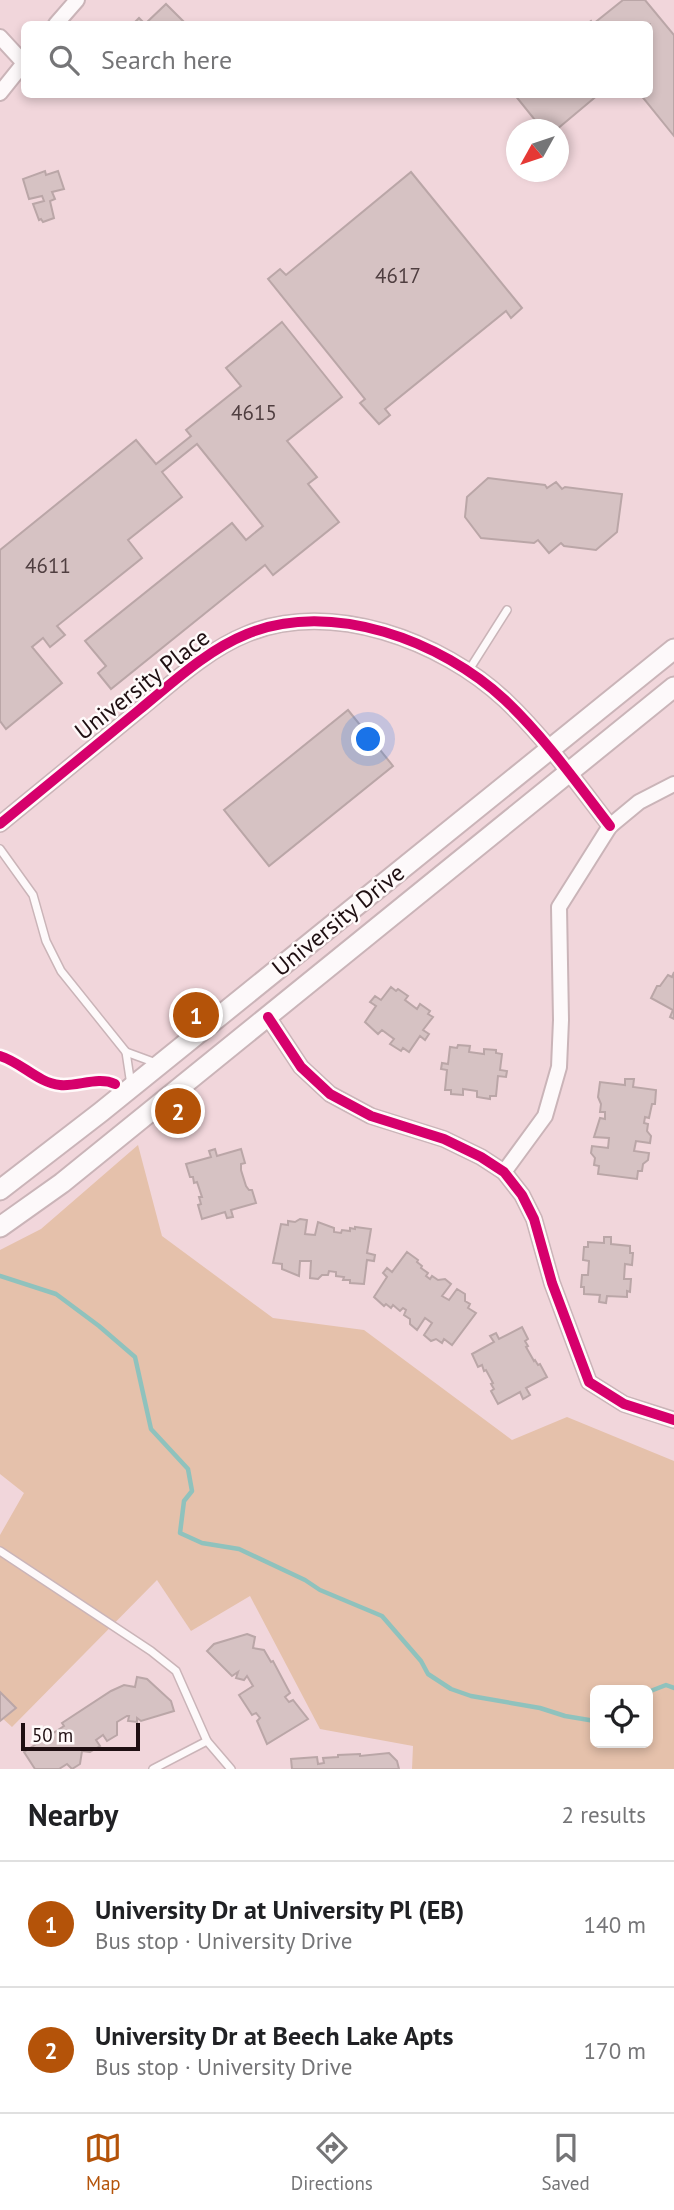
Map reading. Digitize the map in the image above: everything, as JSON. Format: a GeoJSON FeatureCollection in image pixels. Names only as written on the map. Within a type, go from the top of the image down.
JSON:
{"type":"FeatureCollection","features":[{"type":"Feature","properties":{"kind":"main road","name":"University Drive"},"geometry":{"type":"LineString","coordinates":[[0,1190],[160,1065],[674,649]]}},
{"type":"Feature","properties":{"kind":"main road","name":"University Drive"},"geometry":{"type":"LineString","coordinates":[[0,1227],[62,1183],[674,687]]}},
{"type":"Feature","properties":{"kind":"street"},"geometry":{"type":"LineString","coordinates":[[59,21],[77,0]]}},
{"type":"Feature","properties":{"kind":"street"},"geometry":{"type":"LineString","coordinates":[[0,37],[21,60]]}},
{"type":"Feature","properties":{"kind":"street"},"geometry":{"type":"LineString","coordinates":[[0,93],[21,67]]}},
{"type":"Feature","properties":{"kind":"street","name":"University Place"},"geometry":{"type":"LineString","coordinates":[[0,824],[167,688],[225,645],[247,634],[278,624],[352,624],[404,639],[469,670],[505,700],[549,749],[611,826]]}},
{"type":"Feature","properties":{"kind":"street"},"geometry":{"type":"LineString","coordinates":[[505,1172],[545,1116],[558,1067],[561,1020],[559,906],[611,826],[639,802],[674,784]]}},
{"type":"Feature","properties":{"kind":"street"},"geometry":{"type":"LineString","coordinates":[[268,1017],[301,1067],[330,1094],[371,1116],[443,1139],[505,1172],[523,1195],[534,1219],[552,1283],[589,1382],[624,1404],[674,1420]]}},
{"type":"Feature","properties":{"kind":"lane"},"geometry":{"type":"LineString","coordinates":[[469,670],[507,610]]}},
{"type":"Feature","properties":{"kind":"lane"},"geometry":{"type":"LineString","coordinates":[[0,849],[33,895],[46,941],[61,971],[126,1052],[160,1065]]}},
{"type":"Feature","properties":{"kind":"lane"},"geometry":{"type":"LineString","coordinates":[[126,1052],[131,1087]]}},
{"type":"Feature","properties":{"kind":"lane"},"geometry":{"type":"LineString","coordinates":[[0,1551],[151,1651],[176,1671],[207,1741],[231,1769]]}},
{"type":"Feature","properties":{"kind":"lane"},"geometry":{"type":"LineString","coordinates":[[153,1769],[207,1741]]}},
{"type":"Feature","properties":{"kind":"shaded area"},"geometry":{"type":"Polygon","coordinates":[[[138,1145],[162,1236],[273,1318],[364,1330],[512,1440],[567,1417],[674,1461],[674,1769],[412,1769],[413,1746],[320,1729],[250,1596],[191,1631],[157,1580],[12,1727],[0,1716],[0,1535],[24,1493],[0,1474],[0,1250],[41,1229],[138,1145]]]}},
{"type":"Feature","properties":{"kind":"building"},"geometry":{"type":"Polygon","coordinates":[[[623,0],[645,0],[674,35],[674,136],[643,98],[653,98],[653,21],[597,21],[623,0]]]}},
{"type":"Feature","properties":{"kind":"building"},"geometry":{"type":"Polygon","coordinates":[[[166,4],[183,21],[148,21],[166,4]]]}},
{"type":"Feature","properties":{"kind":"building"},"geometry":{"type":"Polygon","coordinates":[[[517,98],[594,98],[569,119],[534,119],[517,98]]]}},
{"type":"Feature","properties":{"kind":"building"},"geometry":{"type":"Polygon","coordinates":[[[45,171],[46,175],[58,171],[64,189],[52,192],[55,199],[50,201],[54,218],[43,222],[39,220],[33,204],[44,201],[42,196],[29,199],[23,179],[45,171]]]}},
{"type":"Feature","properties":{"kind":"building"},"geometry":{"type":"Polygon","coordinates":[[[411,172],[522,308],[511,318],[506,311],[385,409],[390,415],[379,424],[360,403],[365,399],[268,279],[280,269],[286,275],[411,172]]]}},
{"type":"Feature","properties":{"kind":"building"},"geometry":{"type":"Polygon","coordinates":[[[282,322],[342,397],[287,441],[317,477],[308,484],[339,522],[273,575],[265,565],[111,689],[98,673],[106,666],[85,641],[232,523],[246,540],[263,526],[197,444],[162,472],[182,497],[128,540],[142,558],[57,626],[65,635],[50,647],[43,638],[32,647],[62,683],[6,729],[0,721],[0,550],[136,440],[156,464],[191,436],[186,430],[241,386],[226,368],[282,322]]]}},
{"type":"Feature","properties":{"kind":"building"},"geometry":{"type":"Polygon","coordinates":[[[488,478],[545,485],[547,488],[556,482],[562,489],[565,487],[622,494],[617,532],[596,550],[564,546],[561,543],[549,553],[538,540],[534,543],[481,538],[465,517],[467,497],[488,478]]]}},
{"type":"Feature","properties":{"kind":"building"},"geometry":{"type":"Polygon","coordinates":[[[348,710],[393,766],[269,866],[224,810],[348,710]]]}},
{"type":"Feature","properties":{"kind":"building"},"geometry":{"type":"Polygon","coordinates":[[[674,972],[674,1019],[670,1017],[673,1010],[651,998],[657,986],[660,986],[668,975],[672,977],[674,972]]]}},
{"type":"Feature","properties":{"kind":"building"},"geometry":{"type":"Polygon","coordinates":[[[391,987],[408,996],[405,1000],[417,1009],[420,1004],[430,1011],[428,1014],[433,1017],[423,1030],[429,1034],[425,1040],[420,1036],[409,1052],[403,1048],[401,1051],[390,1044],[394,1039],[382,1030],[378,1034],[365,1022],[376,1006],[370,1002],[375,996],[381,1000],[391,987]]]}},
{"type":"Feature","properties":{"kind":"building"},"geometry":{"type":"Polygon","coordinates":[[[458,1045],[470,1046],[469,1052],[484,1054],[484,1049],[496,1050],[496,1053],[502,1054],[500,1070],[507,1071],[506,1077],[498,1076],[496,1096],[490,1096],[490,1099],[477,1097],[477,1091],[463,1089],[463,1095],[451,1094],[451,1090],[445,1090],[447,1070],[441,1069],[442,1063],[448,1064],[450,1047],[457,1048],[458,1045]]]}},
{"type":"Feature","properties":{"kind":"building"},"geometry":{"type":"Polygon","coordinates":[[[625,1079],[634,1079],[633,1087],[656,1090],[655,1104],[652,1104],[649,1118],[645,1117],[644,1123],[648,1124],[650,1143],[636,1141],[634,1151],[649,1153],[642,1171],[638,1171],[637,1179],[598,1174],[599,1166],[594,1165],[595,1158],[591,1153],[592,1146],[608,1148],[609,1138],[594,1137],[600,1118],[605,1119],[605,1112],[600,1112],[600,1082],[625,1085],[625,1079]]]}},
{"type":"Feature","properties":{"kind":"building"},"geometry":{"type":"Polygon","coordinates":[[[215,1149],[217,1156],[241,1149],[245,1163],[241,1164],[241,1170],[256,1203],[231,1210],[233,1217],[227,1218],[225,1212],[202,1219],[198,1205],[201,1204],[199,1197],[202,1197],[186,1164],[211,1157],[209,1151],[215,1149]]]}},
{"type":"Feature","properties":{"kind":"building"},"geometry":{"type":"Polygon","coordinates":[[[300,1219],[307,1220],[305,1234],[315,1235],[318,1222],[334,1228],[334,1232],[341,1233],[342,1230],[350,1231],[350,1228],[355,1227],[371,1229],[367,1253],[375,1255],[374,1261],[367,1260],[364,1284],[350,1283],[350,1280],[343,1280],[344,1277],[336,1276],[336,1272],[329,1271],[328,1275],[322,1275],[318,1279],[310,1278],[311,1261],[300,1261],[299,1276],[282,1269],[282,1264],[273,1263],[281,1224],[288,1225],[288,1221],[295,1222],[300,1219]]]}},
{"type":"Feature","properties":{"kind":"building"},"geometry":{"type":"Polygon","coordinates":[[[604,1237],[611,1237],[611,1244],[630,1246],[630,1253],[633,1253],[632,1265],[625,1264],[624,1279],[631,1279],[630,1292],[627,1291],[627,1297],[607,1296],[606,1303],[599,1302],[600,1295],[584,1294],[584,1287],[581,1287],[582,1275],[588,1275],[589,1261],[583,1260],[584,1247],[588,1247],[588,1242],[604,1243],[604,1237]]]}},
{"type":"Feature","properties":{"kind":"building"},"geometry":{"type":"Polygon","coordinates":[[[407,1252],[418,1260],[430,1279],[432,1276],[438,1280],[445,1279],[451,1284],[442,1296],[449,1300],[457,1289],[465,1294],[465,1301],[470,1304],[468,1308],[476,1313],[452,1345],[444,1339],[442,1343],[436,1339],[431,1341],[424,1335],[432,1323],[425,1318],[417,1330],[404,1315],[406,1310],[403,1308],[400,1311],[393,1305],[391,1308],[386,1304],[384,1306],[374,1297],[387,1277],[383,1273],[387,1268],[392,1272],[407,1252]]]}},
{"type":"Feature","properties":{"kind":"building"},"geometry":{"type":"Polygon","coordinates":[[[522,1327],[528,1339],[525,1341],[528,1346],[526,1347],[547,1377],[526,1388],[530,1395],[523,1399],[520,1392],[498,1404],[491,1391],[494,1389],[491,1384],[493,1383],[482,1365],[478,1367],[472,1354],[494,1342],[490,1336],[496,1333],[499,1339],[522,1327]]]}},
{"type":"Feature","properties":{"kind":"building"},"geometry":{"type":"Polygon","coordinates":[[[247,1634],[255,1637],[253,1648],[264,1650],[271,1662],[273,1661],[290,1693],[285,1697],[289,1702],[293,1700],[308,1719],[267,1744],[257,1721],[260,1718],[256,1713],[252,1715],[239,1695],[253,1686],[247,1676],[244,1680],[236,1678],[238,1672],[232,1676],[207,1651],[214,1644],[247,1634]]]}},
{"type":"Feature","properties":{"kind":"building"},"geometry":{"type":"Polygon","coordinates":[[[137,1677],[147,1679],[171,1701],[174,1711],[141,1721],[137,1718],[137,1722],[128,1721],[127,1716],[117,1722],[117,1735],[107,1741],[103,1735],[96,1740],[100,1746],[90,1752],[82,1751],[80,1764],[72,1769],[67,1764],[59,1769],[35,1769],[24,1752],[111,1691],[124,1685],[135,1687],[137,1677]]]}},
{"type":"Feature","properties":{"kind":"building"},"geometry":{"type":"Polygon","coordinates":[[[0,1692],[16,1708],[0,1721],[0,1692]]]}},
{"type":"Feature","properties":{"kind":"building"},"geometry":{"type":"Polygon","coordinates":[[[389,1753],[397,1761],[399,1769],[292,1769],[291,1759],[317,1757],[318,1764],[324,1763],[323,1758],[338,1755],[389,1753]]]}},
{"type":"Feature","properties":{"kind":"waterway"},"geometry":{"type":"LineString","coordinates":[[0,1276],[56,1294],[135,1357],[151,1429],[188,1469],[192,1491],[184,1501],[180,1533],[202,1543],[239,1549],[305,1580],[320,1590],[382,1616],[421,1661],[428,1674],[451,1689],[471,1696],[590,1720]]}},
{"type":"Feature","properties":{"kind":"waterway"},"geometry":{"type":"LineString","coordinates":[[653,1690],[666,1685],[674,1688]]}},
{"type":"Feature","properties":{"kind":"cycle path"},"geometry":{"type":"LineString","coordinates":[[0,824],[204,658],[247,634],[280,624],[314,621],[349,624],[384,632],[418,644],[479,679],[505,700],[534,730],[610,826]]}},
{"type":"Feature","properties":{"kind":"cycle path"},"geometry":{"type":"LineString","coordinates":[[268,1017],[301,1067],[330,1094],[371,1116],[444,1139],[504,1172],[522,1195],[534,1219],[552,1283],[589,1382],[624,1404],[674,1420]]}},
{"type":"Feature","properties":{"kind":"cycle path"},"geometry":{"type":"LineString","coordinates":[[0,1056],[37,1077],[60,1085],[95,1081],[115,1084]]}},
{"type":"Feature","properties":{"kind":"place","name":"University Dr at University Pl (EB)"},"geometry":{"type":"Point","coordinates":[196,1015]}},
{"type":"Feature","properties":{"kind":"place","name":"University Dr at Beech Lake Apts"},"geometry":{"type":"Point","coordinates":[178,1111]}}]}
